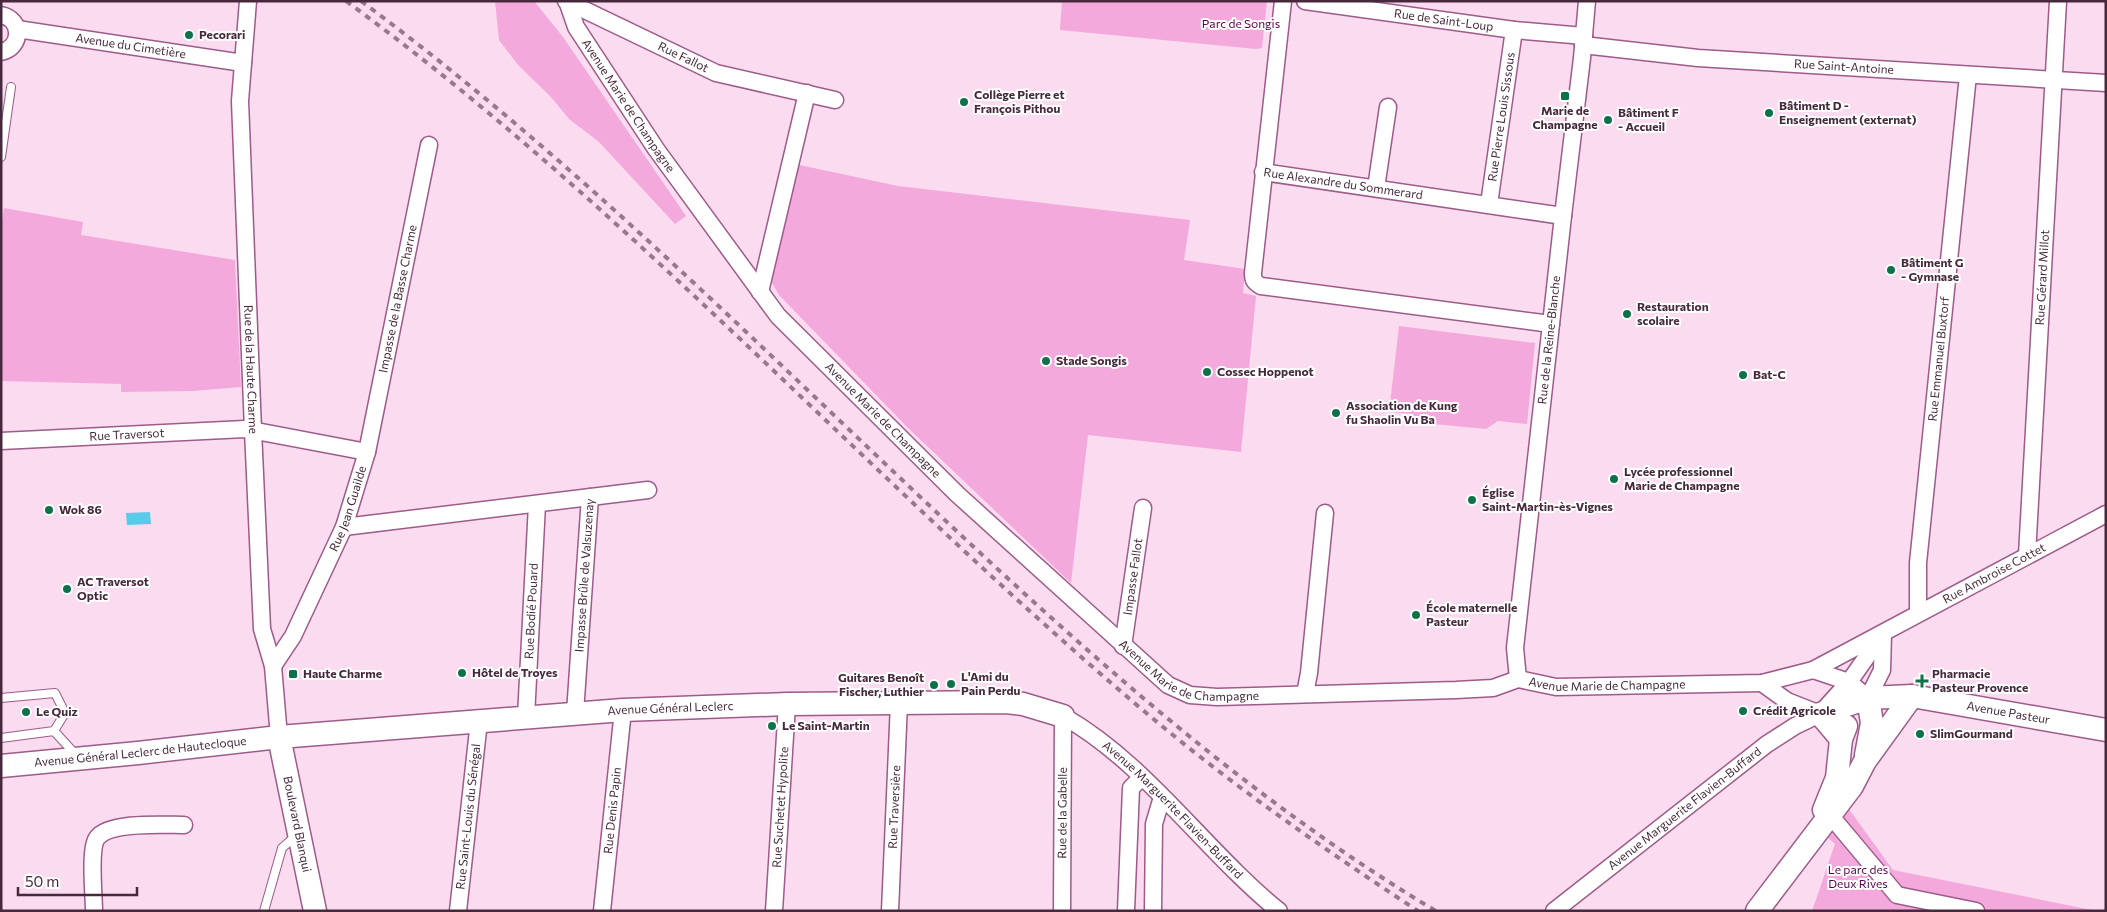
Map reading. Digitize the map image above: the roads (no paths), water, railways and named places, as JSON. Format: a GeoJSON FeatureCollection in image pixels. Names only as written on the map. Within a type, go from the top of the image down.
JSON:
{"type":"FeatureCollection","features":[{"type":"Feature","properties":{"kind":"main road","name":"Avenue Pasteur"},"geometry":{"type":"LineString","coordinates":[[1820,714],[1868,698],[1912,696],[2106,730]]}},
{"type":"Feature","properties":{"kind":"main road"},"geometry":{"type":"LineString","coordinates":[[1757,911],[1801,850],[1823,825],[1852,786],[1865,761],[1912,696]]}},
{"type":"Feature","properties":{"kind":"main road"},"geometry":{"type":"LineString","coordinates":[[1801,850],[1830,797],[1837,778],[1841,738],[1849,718],[1868,698]]}},
{"type":"Feature","properties":{"kind":"main road"},"geometry":{"type":"LineString","coordinates":[[1865,761],[1872,723],[1868,698]]}},
{"type":"Feature","properties":{"kind":"main road","name":"Avenue Général Leclerc"},"geometry":{"type":"LineString","coordinates":[[279,737],[623,710],[787,704],[1006,702],[1023,704],[1063,716]]}},
{"type":"Feature","properties":{"kind":"main road"},"geometry":{"type":"LineString","coordinates":[[1820,714],[1841,738]]}},
{"type":"Feature","properties":{"kind":"main road","name":"Avenue Général Leclerc de Hautecloque"},"geometry":{"type":"LineString","coordinates":[[1,766],[279,737]]}},
{"type":"Feature","properties":{"kind":"main road","name":"Boulevard Blanqui"},"geometry":{"type":"LineString","coordinates":[[279,737],[315,911]]}},
{"type":"Feature","properties":{"kind":"street","name":"Rue de la Haute Charme"},"geometry":{"type":"LineString","coordinates":[[248,1],[240,101],[253,430],[262,629],[273,666],[279,737]]}},
{"type":"Feature","properties":{"kind":"street"},"geometry":{"type":"LineString","coordinates":[[1264,172],[1284,1]]}},
{"type":"Feature","properties":{"kind":"street","name":"Rue de Saint-Loup"},"geometry":{"type":"LineString","coordinates":[[1305,1],[1583,41]]}},
{"type":"Feature","properties":{"kind":"street","name":"Rue de la Reine-Blanche"},"geometry":{"type":"LineString","coordinates":[[1518,679],[1515,648],[1587,1]]}},
{"type":"Feature","properties":{"kind":"street","name":"Rue Gérard Millot"},"geometry":{"type":"LineString","coordinates":[[2027,556],[2058,1]]}},
{"type":"Feature","properties":{"kind":"street","name":"Rue Fallot"},"geometry":{"type":"LineString","coordinates":[[567,2],[716,73],[835,100]]}},
{"type":"Feature","properties":{"kind":"street","name":"Avenue Marie de Champagne"},"geometry":{"type":"LineString","coordinates":[[567,2],[576,28],[645,133],[778,316],[957,494],[1168,685],[1190,695],[1217,697],[1493,688],[1518,679],[1556,687],[1762,683],[1813,670]]}},
{"type":"Feature","properties":{"kind":"street"},"geometry":{"type":"LineString","coordinates":[[1,15],[13,21],[17,29],[17,39],[12,47],[1,52]]}},
{"type":"Feature","properties":{"kind":"street","name":"Avenue du Cimetière"},"geometry":{"type":"LineString","coordinates":[[17,29],[243,63]]}},
{"type":"Feature","properties":{"kind":"street","name":"Rue Pierre Louis Sissous"},"geometry":{"type":"LineString","coordinates":[[1489,204],[1514,30]]}},
{"type":"Feature","properties":{"kind":"street","name":"Rue Saint-Antoine"},"geometry":{"type":"LineString","coordinates":[[1583,41],[1698,58],[2106,83]]}},
{"type":"Feature","properties":{"kind":"street","name":"Rue Emmanuel Buxtorf"},"geometry":{"type":"LineString","coordinates":[[1918,613],[1918,563],[1968,75]]}},
{"type":"Feature","properties":{"kind":"street"},"geometry":{"type":"LineString","coordinates":[[760,292],[808,93]]}},
{"type":"Feature","properties":{"kind":"street"},"geometry":{"type":"LineString","coordinates":[[1376,188],[1388,107]]}},
{"type":"Feature","properties":{"kind":"street","name":"Impasse de la Basse Charme"},"geometry":{"type":"LineString","coordinates":[[367,452],[429,145]]}},
{"type":"Feature","properties":{"kind":"street","name":"Rue Alexandre du Sommerard"},"geometry":{"type":"LineString","coordinates":[[1551,324],[1261,286],[1255,283],[1253,272],[1264,172],[1563,216]]}},
{"type":"Feature","properties":{"kind":"street","name":"Rue Traversot"},"geometry":{"type":"LineString","coordinates":[[1,440],[253,430]]}},
{"type":"Feature","properties":{"kind":"street","name":"Rue Jean Guailde"},"geometry":{"type":"LineString","coordinates":[[253,430],[367,452],[344,527],[292,636],[273,666]]}},
{"type":"Feature","properties":{"kind":"street","name":"Impasse Brûle de Valsuzenay"},"geometry":{"type":"LineString","coordinates":[[576,714],[590,497],[648,490]]}},
{"type":"Feature","properties":{"kind":"street"},"geometry":{"type":"LineString","coordinates":[[344,527],[590,497]]}},
{"type":"Feature","properties":{"kind":"street","name":"Rue Bodié Pouard"},"geometry":{"type":"LineString","coordinates":[[526,717],[537,504]]}},
{"type":"Feature","properties":{"kind":"street","name":"Impasse Fallot"},"geometry":{"type":"LineString","coordinates":[[1123,646],[1143,508]]}},
{"type":"Feature","properties":{"kind":"street"},"geometry":{"type":"LineString","coordinates":[[1304,694],[1308,674],[1325,513]]}},
{"type":"Feature","properties":{"kind":"street","name":"Rue Ambroise Cottet"},"geometry":{"type":"LineString","coordinates":[[1813,670],[2106,514]]}},
{"type":"Feature","properties":{"kind":"street"},"geometry":{"type":"LineString","coordinates":[[1762,683],[1788,701],[1820,714],[1849,682],[1883,634]]}},
{"type":"Feature","properties":{"kind":"street"},"geometry":{"type":"LineString","coordinates":[[1813,670],[1849,682],[1868,698],[1882,670],[1883,634]]}},
{"type":"Feature","properties":{"kind":"street","name":"Rue Traversière"},"geometry":{"type":"LineString","coordinates":[[890,911],[899,703]]}},
{"type":"Feature","properties":{"kind":"street","name":"Rue Suchetet Hypolite"},"geometry":{"type":"LineString","coordinates":[[774,911],[787,704]]}},
{"type":"Feature","properties":{"kind":"street","name":"Rue Denis Papin"},"geometry":{"type":"LineString","coordinates":[[602,911],[623,710]]}},
{"type":"Feature","properties":{"kind":"street","name":"Avenue Marguerite Flavien-Buffard"},"geometry":{"type":"LineString","coordinates":[[1554,911],[1767,744],[1795,726],[1820,714]]}},
{"type":"Feature","properties":{"kind":"street","name":"Avenue Marguerite Flavien-Buffard"},"geometry":{"type":"LineString","coordinates":[[1063,716],[1085,728],[1142,777],[1244,880],[1279,911]]}},
{"type":"Feature","properties":{"kind":"street","name":"Rue de la Gabelle"},"geometry":{"type":"LineString","coordinates":[[1062,911],[1063,716]]}},
{"type":"Feature","properties":{"kind":"street","name":"Rue Saint-Louis du Sénégal"},"geometry":{"type":"LineString","coordinates":[[458,911],[479,721]]}},
{"type":"Feature","properties":{"kind":"street"},"geometry":{"type":"LineString","coordinates":[[1126,911],[1131,788],[1142,777]]}},
{"type":"Feature","properties":{"kind":"street"},"geometry":{"type":"LineString","coordinates":[[1153,911],[1154,824],[1162,797]]}},
{"type":"Feature","properties":{"kind":"street"},"geometry":{"type":"LineString","coordinates":[[1835,821],[1897,895],[1976,911]]}},
{"type":"Feature","properties":{"kind":"street"},"geometry":{"type":"LineString","coordinates":[[94,911],[93,855],[97,838],[106,830],[146,825],[184,826]]}},
{"type":"Feature","properties":{"kind":"lane"},"geometry":{"type":"LineString","coordinates":[[1,157],[11,88]]}},
{"type":"Feature","properties":{"kind":"lane"},"geometry":{"type":"LineString","coordinates":[[1,698],[55,692],[65,713],[54,731]]}},
{"type":"Feature","properties":{"kind":"lane"},"geometry":{"type":"LineString","coordinates":[[1,738],[54,731]]}},
{"type":"Feature","properties":{"kind":"lane"},"geometry":{"type":"LineString","coordinates":[[54,731],[80,759]]}},
{"type":"Feature","properties":{"kind":"lane"},"geometry":{"type":"LineString","coordinates":[[264,911],[282,848],[299,833]]}},
{"type":"Feature","properties":{"kind":"water"},"geometry":{"type":"Polygon","coordinates":[[[150,512],[151,524],[127,525],[126,513],[150,512]]]}},
{"type":"Feature","properties":{"kind":"railway"},"geometry":{"type":"LineString","coordinates":[[346,1],[452,83],[554,169],[751,349],[945,533],[1043,623],[1144,711],[1278,815],[1418,911]]}},
{"type":"Feature","properties":{"kind":"railway"},"geometry":{"type":"LineString","coordinates":[[361,1],[526,132],[605,202],[1042,610],[1149,703],[1260,792],[1317,834],[1436,911]]}},
{"type":"Feature","properties":{"kind":"place","name":"Pecorari"},"geometry":{"type":"Point","coordinates":[189,35]}},
{"type":"Feature","properties":{"kind":"place","name":"Marie de Champagne"},"geometry":{"type":"Point","coordinates":[1565,96]}},
{"type":"Feature","properties":{"kind":"place","name":"Collège Pierre et François Pithou"},"geometry":{"type":"Point","coordinates":[964,102]}},
{"type":"Feature","properties":{"kind":"place","name":"Bâtiment D - Enseignement (externat)"},"geometry":{"type":"Point","coordinates":[1769,113]}},
{"type":"Feature","properties":{"kind":"place","name":"Bâtiment F - Accueil"},"geometry":{"type":"Point","coordinates":[1608,120]}},
{"type":"Feature","properties":{"kind":"place","name":"Bâtiment G - Gymnase"},"geometry":{"type":"Point","coordinates":[1891,270]}},
{"type":"Feature","properties":{"kind":"place","name":"Restauration scolaire"},"geometry":{"type":"Point","coordinates":[1627,314]}},
{"type":"Feature","properties":{"kind":"place","name":"Stade Songis"},"geometry":{"type":"Point","coordinates":[1046,361]}},
{"type":"Feature","properties":{"kind":"place","name":"Cossec Hoppenot"},"geometry":{"type":"Point","coordinates":[1207,372]}},
{"type":"Feature","properties":{"kind":"place","name":"Bat-C"},"geometry":{"type":"Point","coordinates":[1743,375]}},
{"type":"Feature","properties":{"kind":"place","name":"Association de Kung fu Shaolin Vu Ba"},"geometry":{"type":"Point","coordinates":[1336,413]}},
{"type":"Feature","properties":{"kind":"place","name":"Lycée professionnel Marie de Champagne"},"geometry":{"type":"Point","coordinates":[1614,479]}},
{"type":"Feature","properties":{"kind":"place","name":"Église Saint-Martin-ès-Vignes"},"geometry":{"type":"Point","coordinates":[1472,500]}},
{"type":"Feature","properties":{"kind":"place","name":"Wok 86"},"geometry":{"type":"Point","coordinates":[49,510]}},
{"type":"Feature","properties":{"kind":"place","name":"AC Traversot Optic"},"geometry":{"type":"Point","coordinates":[67,589]}},
{"type":"Feature","properties":{"kind":"place","name":"École maternelle Pasteur"},"geometry":{"type":"Point","coordinates":[1416,615]}},
{"type":"Feature","properties":{"kind":"place","name":"Hôtel de Troyes"},"geometry":{"type":"Point","coordinates":[462,673]}},
{"type":"Feature","properties":{"kind":"place","name":"Haute Charme"},"geometry":{"type":"Point","coordinates":[293,674]}},
{"type":"Feature","properties":{"kind":"place","name":"Pharmacie Pasteur Provence"},"geometry":{"type":"Point","coordinates":[1922,681]}},
{"type":"Feature","properties":{"kind":"place","name":"L'Ami du Pain Perdu"},"geometry":{"type":"Point","coordinates":[951,684]}},
{"type":"Feature","properties":{"kind":"place","name":"Guitares Benoît Fischer, Luthier"},"geometry":{"type":"Point","coordinates":[934,685]}},
{"type":"Feature","properties":{"kind":"place","name":"Crédit Agricole"},"geometry":{"type":"Point","coordinates":[1743,711]}},
{"type":"Feature","properties":{"kind":"place","name":"Le Quiz"},"geometry":{"type":"Point","coordinates":[26,712]}},
{"type":"Feature","properties":{"kind":"place","name":"Le Saint-Martin"},"geometry":{"type":"Point","coordinates":[772,726]}},
{"type":"Feature","properties":{"kind":"place","name":"SlimGourmand"},"geometry":{"type":"Point","coordinates":[1920,734]}},
{"type":"Feature","properties":{"kind":"park label","name":"Parc de Songis"},"geometry":{"type":"Point","coordinates":[1241,24]}},
{"type":"Feature","properties":{"kind":"park label","name":"Le parc des Deux Rives"},"geometry":{"type":"Point","coordinates":[1858,877]}}]}
